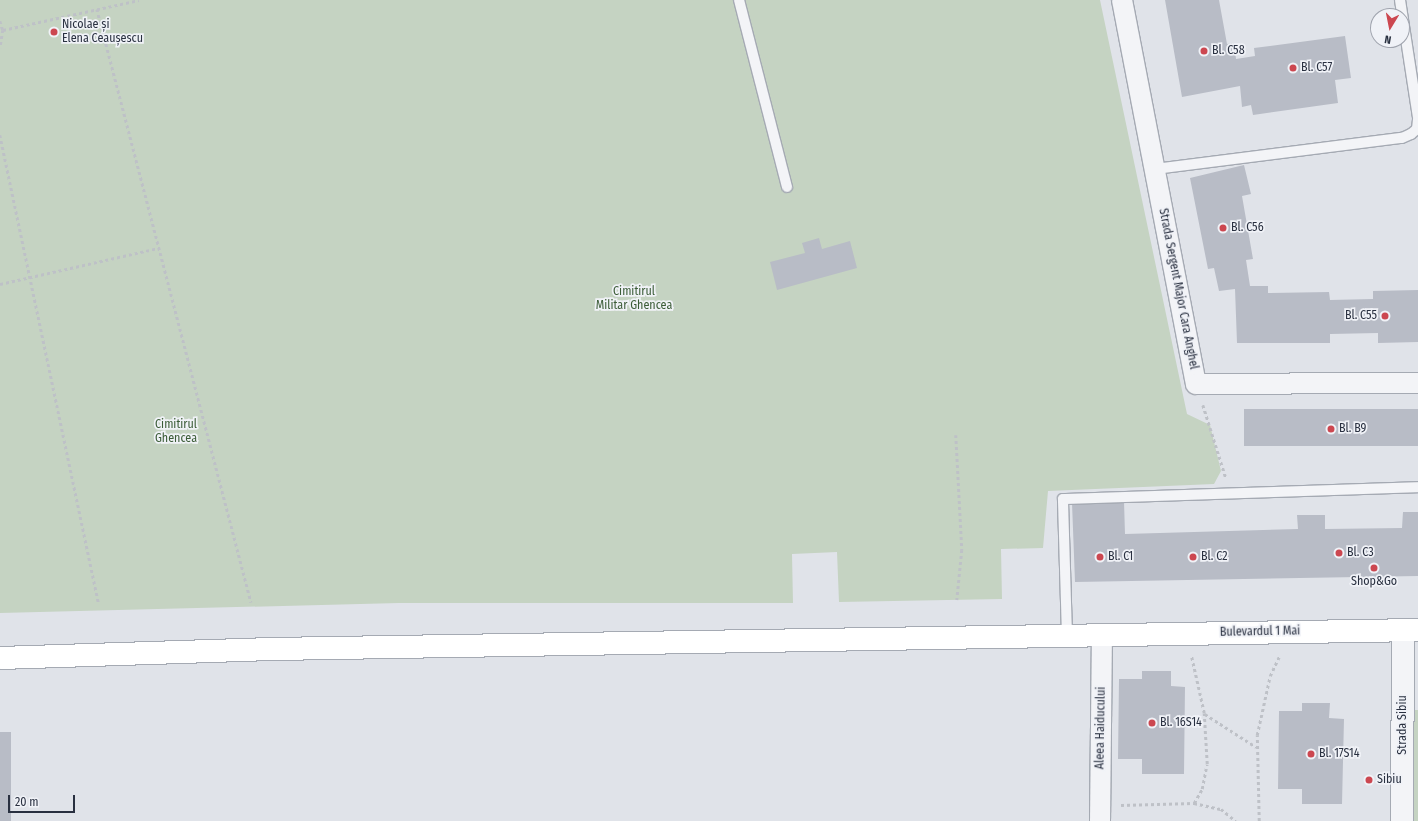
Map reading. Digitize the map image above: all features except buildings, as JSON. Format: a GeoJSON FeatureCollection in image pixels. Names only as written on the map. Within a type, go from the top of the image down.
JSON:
{"type":"FeatureCollection","features":[{"type":"Feature","properties":{"kind":"main road","name":"Bulevardul 1 Mai"},"geometry":{"type":"LineString","coordinates":[[0,658],[273,649],[1410,630]]}},
{"type":"Feature","properties":{"kind":"street","name":"Strada Sergent Major Cara Anghel"},"geometry":{"type":"LineString","coordinates":[[1122,0],[1156,169],[1196,384],[1418,383]]}},
{"type":"Feature","properties":{"kind":"street","name":"Strada Sibiu"},"geometry":{"type":"LineString","coordinates":[[1402,821],[1410,630]]}},
{"type":"Feature","properties":{"kind":"street","name":"Aleea Haiducului"},"geometry":{"type":"LineString","coordinates":[[1100,813],[1102,635]]}},
{"type":"Feature","properties":{"kind":"lane"},"geometry":{"type":"LineString","coordinates":[[739,0],[788,187]]}},
{"type":"Feature","properties":{"kind":"lane"},"geometry":{"type":"LineString","coordinates":[[1156,169],[1402,138],[1411,134],[1416,129],[1418,118],[1415,71],[1400,0]]}},
{"type":"Feature","properties":{"kind":"lane"},"geometry":{"type":"LineString","coordinates":[[1067,636],[1064,499],[1230,492],[1418,487]]}},
{"type":"Feature","properties":{"kind":"path"},"geometry":{"type":"LineString","coordinates":[[3,30],[139,0]]}},
{"type":"Feature","properties":{"kind":"path"},"geometry":{"type":"LineString","coordinates":[[97,9],[251,602]]}},
{"type":"Feature","properties":{"kind":"path"},"geometry":{"type":"LineString","coordinates":[[0,21],[3,30],[0,48]]}},
{"type":"Feature","properties":{"kind":"path"},"geometry":{"type":"LineString","coordinates":[[0,135],[99,603]]}},
{"type":"Feature","properties":{"kind":"path"},"geometry":{"type":"LineString","coordinates":[[0,284],[159,248]]}},
{"type":"Feature","properties":{"kind":"path"},"geometry":{"type":"LineString","coordinates":[[1196,384],[1230,492]]}},
{"type":"Feature","properties":{"kind":"path"},"geometry":{"type":"LineString","coordinates":[[956,435],[962,550],[957,600]]}},
{"type":"Feature","properties":{"kind":"path"},"geometry":{"type":"LineString","coordinates":[[1189,651],[1198,680],[1204,713],[1206,764],[1202,789],[1194,803]]}},
{"type":"Feature","properties":{"kind":"path"},"geometry":{"type":"LineString","coordinates":[[1258,821],[1256,747],[1261,708],[1270,676],[1282,651]]}},
{"type":"Feature","properties":{"kind":"path"},"geometry":{"type":"LineString","coordinates":[[1204,713],[1256,747]]}},
{"type":"Feature","properties":{"kind":"path"},"geometry":{"type":"LineString","coordinates":[[1100,813],[1194,803],[1221,809],[1236,821]]}},
{"type":"Feature","properties":{"kind":"green space","name":"Cimitirul Militar Ghencea"},"geometry":{"type":"Polygon","coordinates":[[[0,0],[1100,0],[1187,414],[1210,425],[1221,471],[1214,484],[1048,491],[1043,548],[1001,549],[1002,599],[839,602],[837,552],[792,554],[793,603],[399,603],[0,613],[0,0]]]}},
{"type":"Feature","properties":{"kind":"green space"},"geometry":{"type":"Polygon","coordinates":[[[1410,710],[1418,710],[1418,821],[1410,821],[1410,710]]]}},
{"type":"Feature","properties":{"kind":"place","name":"Nicolae și Elena Ceaușescu"},"geometry":{"type":"Point","coordinates":[54,32]}},
{"type":"Feature","properties":{"kind":"place","name":"Bl. C58"},"geometry":{"type":"Point","coordinates":[1204,51]}},
{"type":"Feature","properties":{"kind":"place","name":"Bl. C57"},"geometry":{"type":"Point","coordinates":[1293,68]}},
{"type":"Feature","properties":{"kind":"place","name":"Bl. C56"},"geometry":{"type":"Point","coordinates":[1223,228]}},
{"type":"Feature","properties":{"kind":"place","name":"Bl. C55"},"geometry":{"type":"Point","coordinates":[1385,316]}},
{"type":"Feature","properties":{"kind":"place","name":"Bl. B9"},"geometry":{"type":"Point","coordinates":[1331,429]}},
{"type":"Feature","properties":{"kind":"place","name":"Bl. C3"},"geometry":{"type":"Point","coordinates":[1339,553]}},
{"type":"Feature","properties":{"kind":"place","name":"Bl. C1"},"geometry":{"type":"Point","coordinates":[1100,557]}},
{"type":"Feature","properties":{"kind":"place","name":"Bl. C2"},"geometry":{"type":"Point","coordinates":[1193,557]}},
{"type":"Feature","properties":{"kind":"place","name":"Shop&Go"},"geometry":{"type":"Point","coordinates":[1374,568]}},
{"type":"Feature","properties":{"kind":"place","name":"Bl. 16S14"},"geometry":{"type":"Point","coordinates":[1152,723]}},
{"type":"Feature","properties":{"kind":"place","name":"Bl. 17S14"},"geometry":{"type":"Point","coordinates":[1311,754]}},
{"type":"Feature","properties":{"kind":"place","name":"Sibiu"},"geometry":{"type":"Point","coordinates":[1369,780]}},
{"type":"Feature","properties":{"kind":"park label","name":"Cimitirul Ghencea"},"geometry":{"type":"Point","coordinates":[176,432]}}]}
